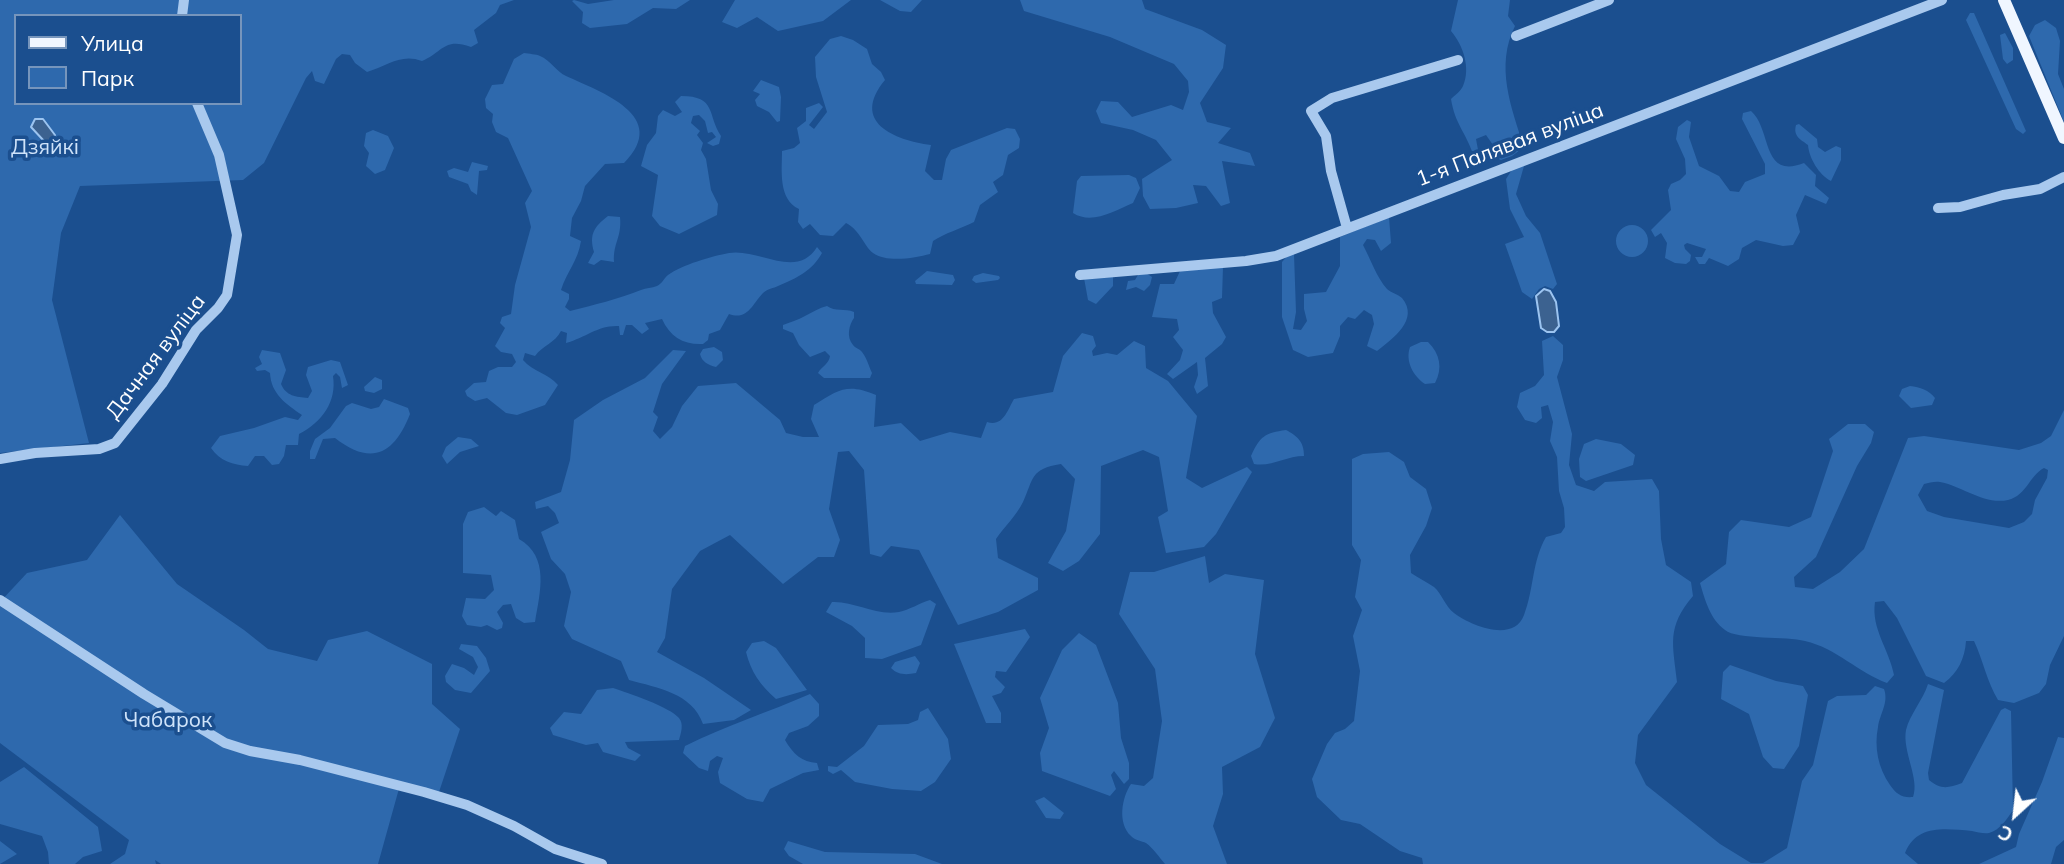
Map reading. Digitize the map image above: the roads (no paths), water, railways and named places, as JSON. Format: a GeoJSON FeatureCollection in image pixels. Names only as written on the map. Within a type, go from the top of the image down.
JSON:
{"type":"FeatureCollection","features":[{"type":"Feature","properties":{"kind":"main road"},"geometry":{"type":"LineString","coordinates":[[2004,0],[2064,138]]}},
{"type":"Feature","properties":{"kind":"street"},"geometry":{"type":"LineString","coordinates":[[1517,36],[1609,0]]}},
{"type":"Feature","properties":{"kind":"street","name":"1-я Палявая вуліца"},"geometry":{"type":"LineString","coordinates":[[1080,275],[1276,256],[1942,0]]}},
{"type":"Feature","properties":{"kind":"street"},"geometry":{"type":"LineString","coordinates":[[1347,228],[1331,171],[1326,136],[1311,111],[1332,99],[1458,60]]}},
{"type":"Feature","properties":{"kind":"street","name":"Дачная вуліца"},"geometry":{"type":"LineString","coordinates":[[0,459],[35,453],[99,449],[115,443],[162,384],[196,330],[227,295],[237,235],[219,155],[198,105]]}},
{"type":"Feature","properties":{"kind":"street"},"geometry":{"type":"LineString","coordinates":[[1938,208],[1960,207],[2003,195],[2040,189],[2062,178]]}},
{"type":"Feature","properties":{"kind":"street"},"geometry":{"type":"LineString","coordinates":[[0,600],[225,743],[435,795],[479,811],[555,849],[602,864]]}},
{"type":"Feature","properties":{"kind":"park label","name":"Дзяйкі"},"geometry":{"type":"Point","coordinates":[45,148]}},
{"type":"Feature","properties":{"kind":"park label","name":"Чабарок"},"geometry":{"type":"Point","coordinates":[168,721]}}]}
